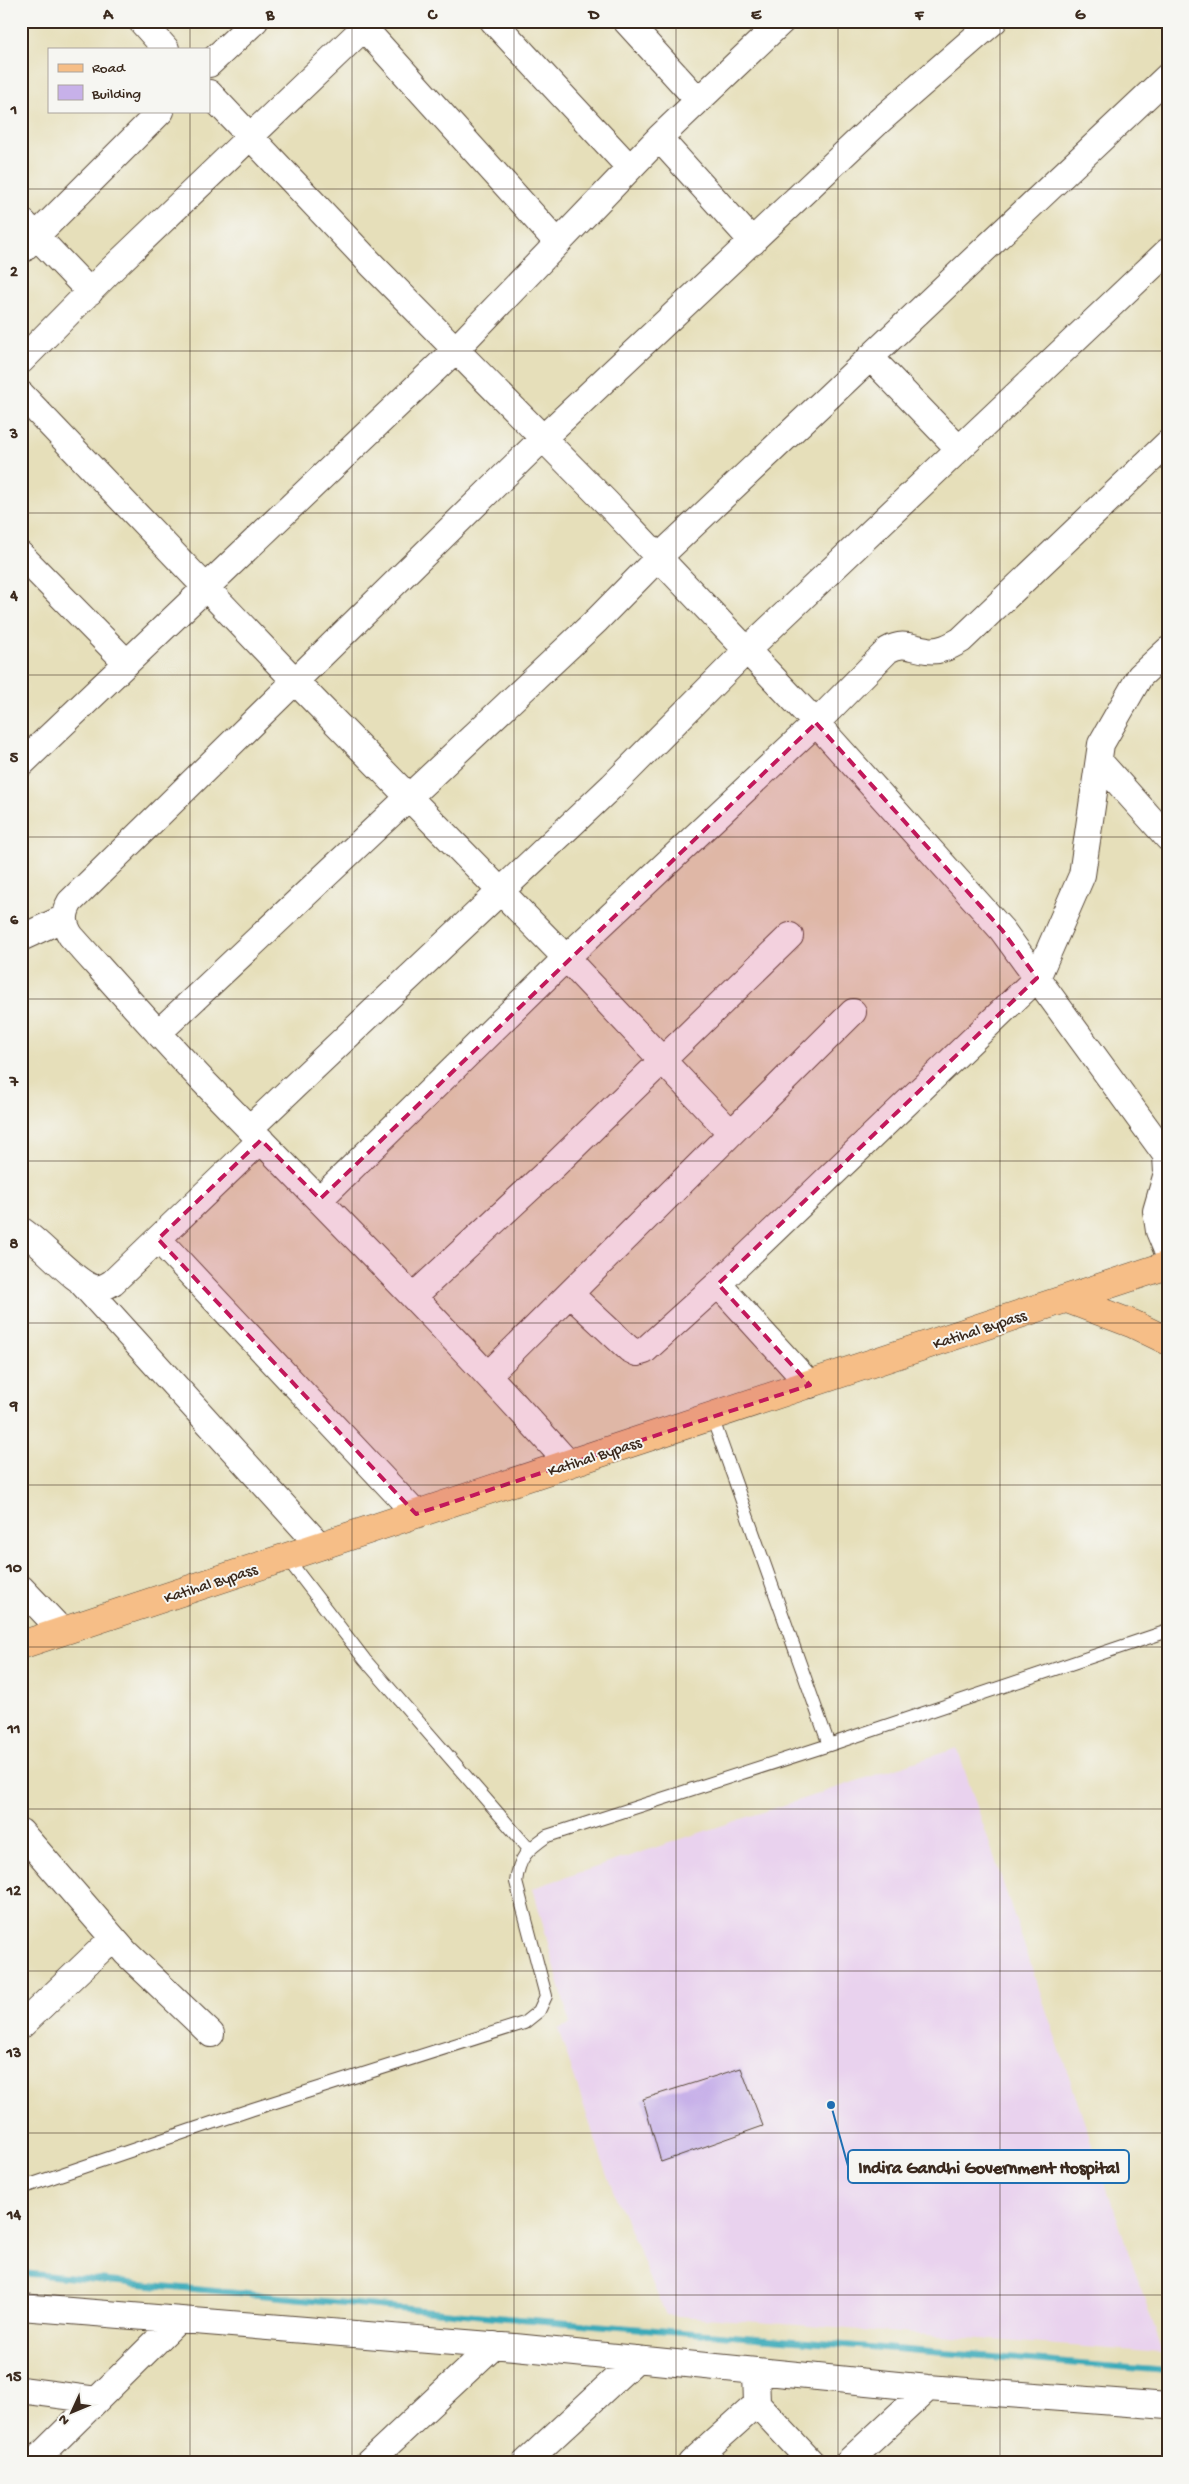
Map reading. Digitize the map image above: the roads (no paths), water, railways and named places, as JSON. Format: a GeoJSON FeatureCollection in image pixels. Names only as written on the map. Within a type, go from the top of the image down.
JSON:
{"type":"FeatureCollection","features":[{"type":"Feature","properties":{"kind":"main road","name":"Katihal Bypass"},"geometry":{"type":"LineString","coordinates":[[21,1645],[1168,1265]]}},
{"type":"Feature","properties":{"kind":"main road"},"geometry":{"type":"LineString","coordinates":[[1067,1299],[1133,1324],[1168,1341]]}},
{"type":"Feature","properties":{"kind":"street"},"geometry":{"type":"LineString","coordinates":[[140,21],[165,48]]}},
{"type":"Feature","properties":{"kind":"street"},"geometry":{"type":"LineString","coordinates":[[210,63],[255,21]]}},
{"type":"Feature","properties":{"kind":"street"},"geometry":{"type":"LineString","coordinates":[[493,21],[630,168]]}},
{"type":"Feature","properties":{"kind":"street"},"geometry":{"type":"LineString","coordinates":[[626,21],[698,100]]}},
{"type":"Feature","properties":{"kind":"street"},"geometry":{"type":"LineString","coordinates":[[568,1463],[489,1374],[158,1033],[71,936],[66,928],[64,918],[70,902],[542,439],[878,123],[994,21]]}},
{"type":"Feature","properties":{"kind":"street"},"geometry":{"type":"LineString","coordinates":[[21,764],[454,350],[659,138],[773,24]]}},
{"type":"Feature","properties":{"kind":"street"},"geometry":{"type":"LineString","coordinates":[[21,361],[250,136],[368,25],[558,242]]}},
{"type":"Feature","properties":{"kind":"street"},"geometry":{"type":"LineString","coordinates":[[158,1033],[597,620],[658,558],[1168,76]]}},
{"type":"Feature","properties":{"kind":"street"},"geometry":{"type":"LineString","coordinates":[[210,94],[454,350],[606,502],[816,723],[1002,930],[1167,1155],[1167,1174],[1156,1211],[1159,1231],[1168,1253]]}},
{"type":"Feature","properties":{"kind":"street"},"geometry":{"type":"LineString","coordinates":[[90,292],[26,236],[160,112]]}},
{"type":"Feature","properties":{"kind":"street"},"geometry":{"type":"LineString","coordinates":[[659,138],[753,242]]}},
{"type":"Feature","properties":{"kind":"street"},"geometry":{"type":"LineString","coordinates":[[82,1282],[96,1288],[106,1287],[158,1239],[256,1134],[499,890],[612,786],[746,651],[1168,251]]}},
{"type":"Feature","properties":{"kind":"street"},"geometry":{"type":"LineString","coordinates":[[870,357],[959,449]]}},
{"type":"Feature","properties":{"kind":"street"},"geometry":{"type":"LineString","coordinates":[[21,394],[295,681],[566,958],[731,1133]]}},
{"type":"Feature","properties":{"kind":"street"},"geometry":{"type":"LineString","coordinates":[[320,1199],[566,958],[816,723],[888,650],[897,645],[904,644],[926,650],[938,650],[950,647],[962,640],[1168,443]]}},
{"type":"Feature","properties":{"kind":"street"},"geometry":{"type":"LineString","coordinates":[[21,555],[127,663]]}},
{"type":"Feature","properties":{"kind":"street"},"geometry":{"type":"LineString","coordinates":[[570,1294],[629,1349],[637,1353],[644,1351],[718,1284],[1037,978],[1082,875],[1101,744],[1140,676],[1168,650]]}},
{"type":"Feature","properties":{"kind":"street"},"geometry":{"type":"LineString","coordinates":[[1099,761],[1167,836]]}},
{"type":"Feature","properties":{"kind":"street"},"geometry":{"type":"LineString","coordinates":[[21,938],[64,918]]}},
{"type":"Feature","properties":{"kind":"street"},"geometry":{"type":"LineString","coordinates":[[414,1296],[556,1164],[790,936]]}},
{"type":"Feature","properties":{"kind":"street"},"geometry":{"type":"LineString","coordinates":[[489,1374],[853,1012]]}},
{"type":"Feature","properties":{"kind":"street"},"geometry":{"type":"LineString","coordinates":[[21,1230],[82,1282],[320,1546]]}},
{"type":"Feature","properties":{"kind":"street"},"geometry":{"type":"LineString","coordinates":[[158,1239],[416,1514]]}},
{"type":"Feature","properties":{"kind":"street"},"geometry":{"type":"LineString","coordinates":[[718,1284],[810,1384]]}},
{"type":"Feature","properties":{"kind":"street"},"geometry":{"type":"LineString","coordinates":[[21,1588],[62,1631]]}},
{"type":"Feature","properties":{"kind":"street"},"geometry":{"type":"LineString","coordinates":[[23,1837],[113,1938],[211,2034]]}},
{"type":"Feature","properties":{"kind":"street"},"geometry":{"type":"LineString","coordinates":[[21,2026],[113,1938]]}},
{"type":"Feature","properties":{"kind":"street"},"geometry":{"type":"LineString","coordinates":[[21,2307],[494,2345],[928,2388],[1168,2406]]}},
{"type":"Feature","properties":{"kind":"street"},"geometry":{"type":"LineString","coordinates":[[32,2463],[178,2320]]}},
{"type":"Feature","properties":{"kind":"street"},"geometry":{"type":"LineString","coordinates":[[368,2463],[494,2345]]}},
{"type":"Feature","properties":{"kind":"street"},"geometry":{"type":"LineString","coordinates":[[525,2463],[636,2359]]}},
{"type":"Feature","properties":{"kind":"street"},"geometry":{"type":"LineString","coordinates":[[756,2371],[757,2404],[812,2463]]}},
{"type":"Feature","properties":{"kind":"street"},"geometry":{"type":"LineString","coordinates":[[858,2459],[928,2388]]}},
{"type":"Feature","properties":{"kind":"street"},"geometry":{"type":"LineString","coordinates":[[21,2390],[97,2400]]}},
{"type":"Feature","properties":{"kind":"street"},"geometry":{"type":"LineString","coordinates":[[691,2463],[757,2404]]}},
{"type":"Feature","properties":{"kind":"lane"},"geometry":{"type":"LineString","coordinates":[[712,1417],[829,1745]]}},
{"type":"Feature","properties":{"kind":"lane"},"geometry":{"type":"LineString","coordinates":[[286,1557],[365,1660],[529,1849]]}},
{"type":"Feature","properties":{"kind":"lane"},"geometry":{"type":"LineString","coordinates":[[21,2188],[253,2109],[524,2023],[538,2011],[546,1996],[516,1882],[518,1865],[529,1849],[547,1836],[829,1745],[1168,1631]]}},
{"type":"Feature","properties":{"kind":"waterway"},"geometry":{"type":"LineString","coordinates":[[21,2273],[507,2318],[1168,2371]]}},
{"type":"Feature","properties":{"kind":"place","name":"Indira Gandhi Government Hospital"},"geometry":{"type":"Point","coordinates":[831,2105]}}]}
